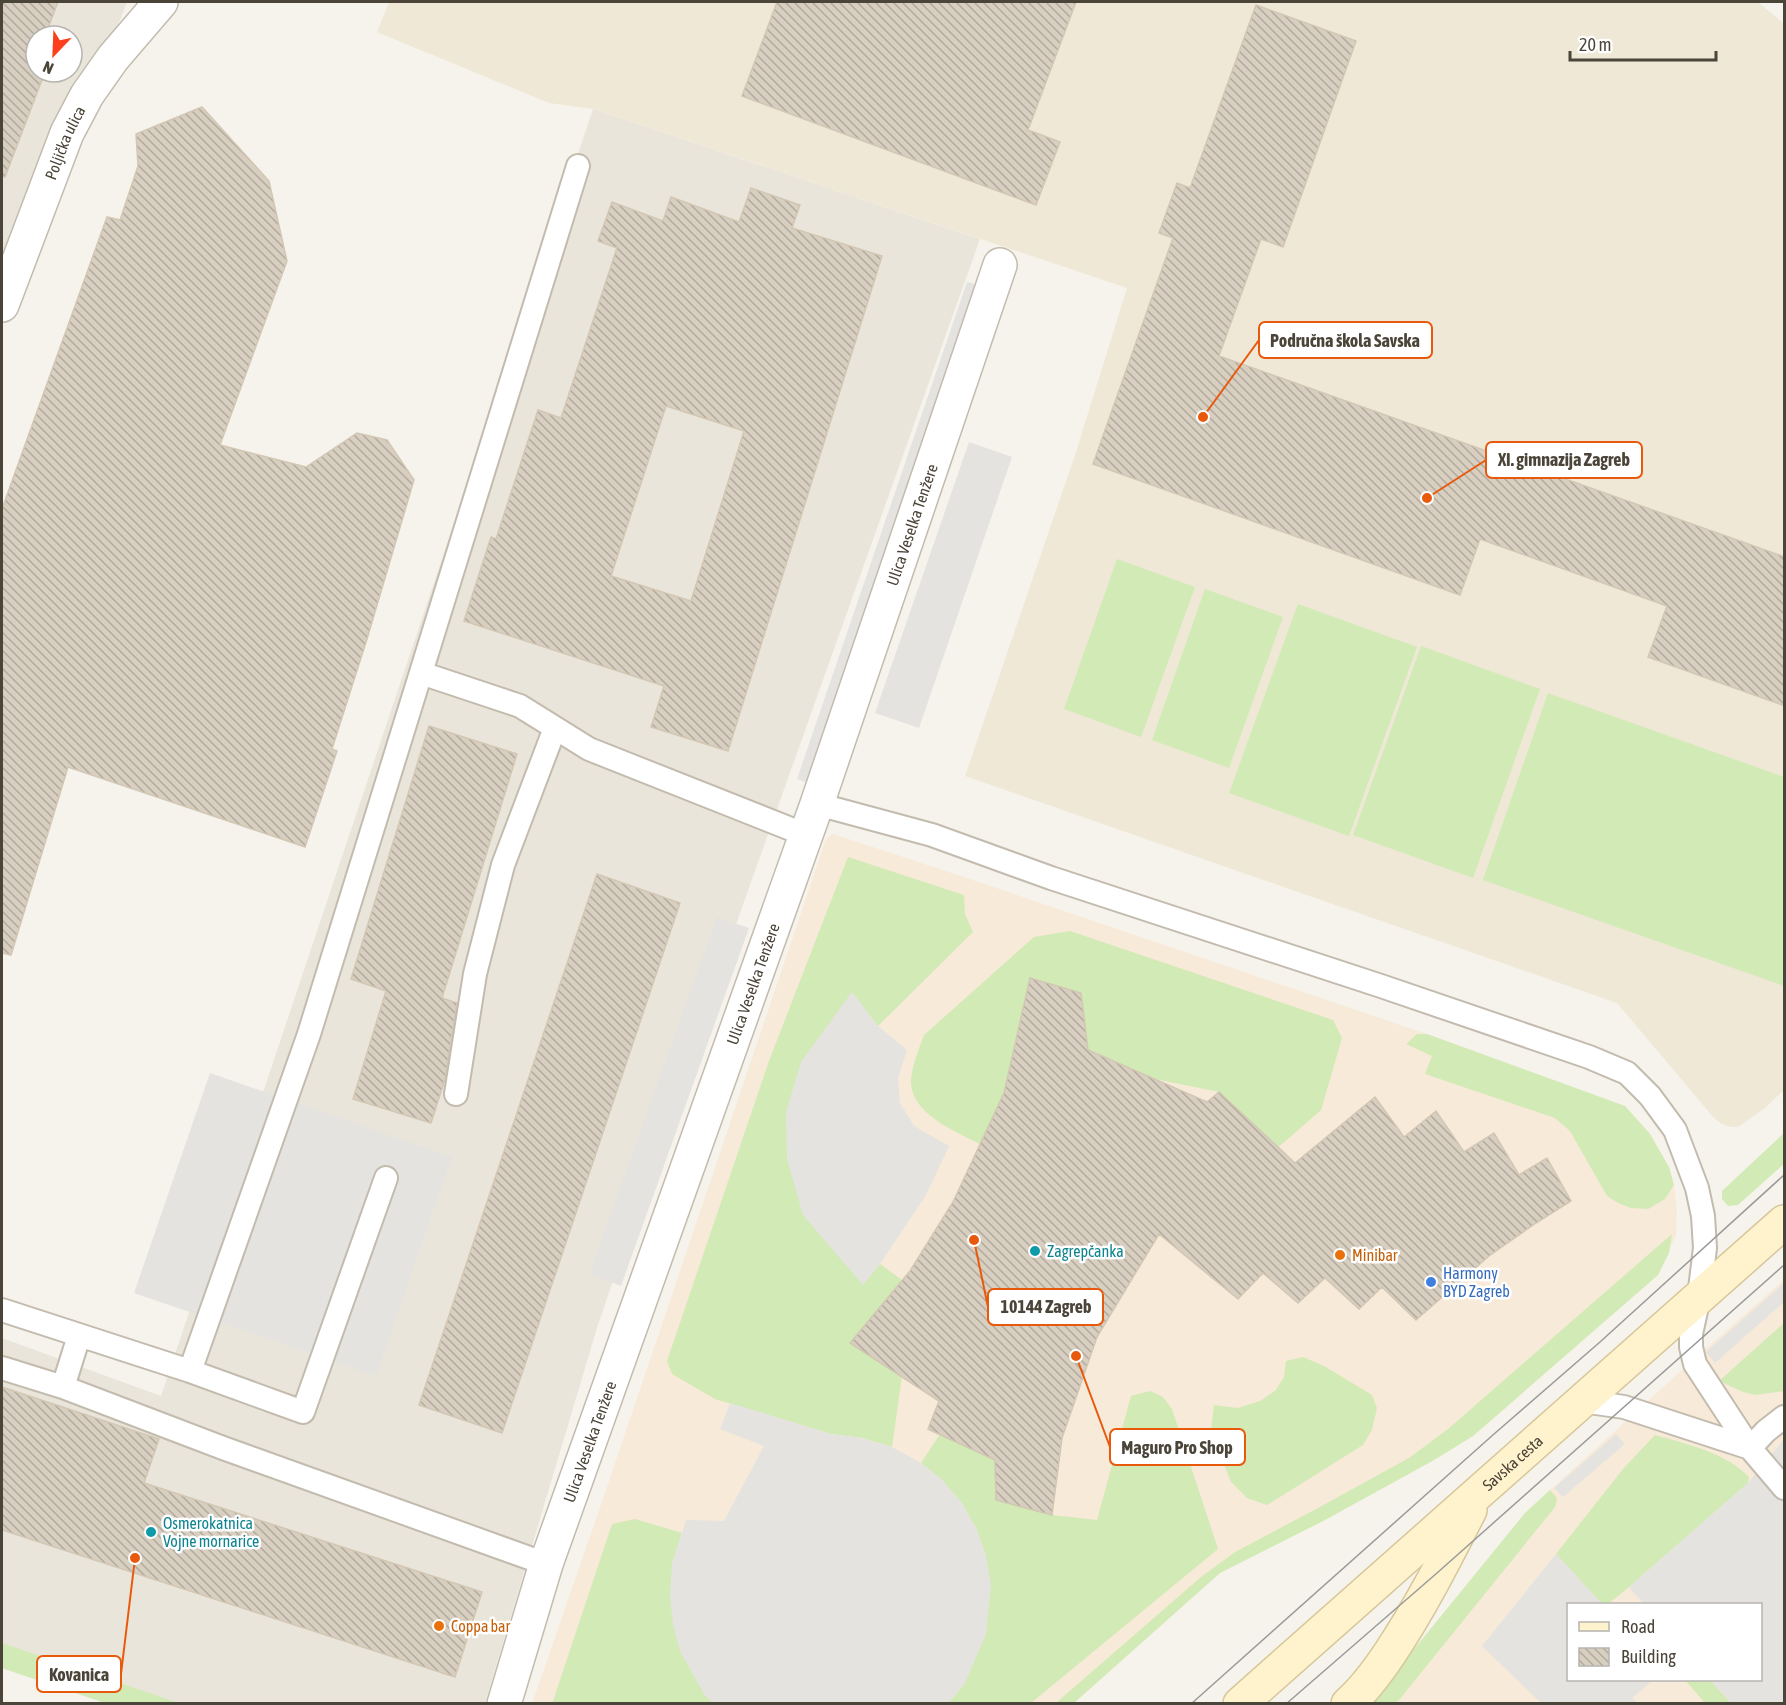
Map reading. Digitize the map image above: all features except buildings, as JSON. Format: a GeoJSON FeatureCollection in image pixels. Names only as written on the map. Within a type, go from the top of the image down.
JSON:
{"type":"FeatureCollection","features":[{"type":"Feature","properties":{"kind":"main road","name":"Savska cesta"},"geometry":{"type":"LineString","coordinates":[[1240,1704],[1785,1222]]}},
{"type":"Feature","properties":{"kind":"main road"},"geometry":{"type":"LineString","coordinates":[[1348,1704],[1358,1695],[1407,1628],[1479,1492]]}},
{"type":"Feature","properties":{"kind":"street","name":"Poljička ulica"},"geometry":{"type":"LineString","coordinates":[[2,305],[67,132],[87,95],[113,58],[161,2]]}},
{"type":"Feature","properties":{"kind":"street","name":"Ulica Veselka Tenžere"},"geometry":{"type":"LineString","coordinates":[[504,1704],[546,1564],[817,804],[1000,265]]}},
{"type":"Feature","properties":{"kind":"lane"},"geometry":{"type":"LineString","coordinates":[[190,1371],[309,1034],[579,166]]}},
{"type":"Feature","properties":{"kind":"lane"},"geometry":{"type":"LineString","coordinates":[[421,673],[520,706],[590,749],[806,835]]}},
{"type":"Feature","properties":{"kind":"lane"},"geometry":{"type":"LineString","coordinates":[[456,1094],[475,974],[503,865],[555,728]]}},
{"type":"Feature","properties":{"kind":"lane"},"geometry":{"type":"LineString","coordinates":[[817,804],[932,835],[1051,878],[1589,1057],[1627,1073],[1650,1096],[1675,1130],[1697,1188],[1703,1216],[1705,1248],[1699,1297],[1691,1334],[1695,1364],[1750,1448],[1785,1488]]}},
{"type":"Feature","properties":{"kind":"lane"},"geometry":{"type":"LineString","coordinates":[[2,1310],[190,1371],[303,1412],[386,1178]]}},
{"type":"Feature","properties":{"kind":"lane"},"geometry":{"type":"LineString","coordinates":[[63,1387],[79,1336]]}},
{"type":"Feature","properties":{"kind":"lane"},"geometry":{"type":"LineString","coordinates":[[2,1368],[63,1387],[223,1448],[546,1564]]}},
{"type":"Feature","properties":{"kind":"lane"},"geometry":{"type":"LineString","coordinates":[[1582,1401],[1624,1407],[1750,1448]]}},
{"type":"Feature","properties":{"kind":"lane"},"geometry":{"type":"LineString","coordinates":[[1750,1448],[1766,1431],[1785,1417]]}},
{"type":"Feature","properties":{"kind":"shaded area"},"geometry":{"type":"Polygon","coordinates":[[[2,2],[127,2],[2,326],[2,2]]]}},
{"type":"Feature","properties":{"kind":"shaded area"},"geometry":{"type":"Polygon","coordinates":[[[389,2],[1758,2],[1784,24],[1784,1090],[1765,1108],[1738,1127],[1722,1124],[1714,1118],[1617,1003],[965,776],[1075,455],[1127,288],[593,109],[549,103],[377,32],[389,2]]]}},
{"type":"Feature","properties":{"kind":"shaded area"},"geometry":{"type":"Polygon","coordinates":[[[593,109],[980,239],[687,1062],[597,1328],[485,1703],[105,1703],[2,1668],[2,1338],[161,1396],[593,109]]]}},
{"type":"Feature","properties":{"kind":"shaded area"},"geometry":{"type":"Polygon","coordinates":[[[967,282],[984,287],[814,785],[797,779],[967,282]]]}},
{"type":"Feature","properties":{"kind":"shaded area"},"geometry":{"type":"Polygon","coordinates":[[[969,442],[1012,457],[919,728],[875,713],[969,442]]]}},
{"type":"Feature","properties":{"kind":"shaded area"},"geometry":{"type":"Polygon","coordinates":[[[833,834],[1427,1034],[1625,1106],[1650,1134],[1669,1167],[1674,1185],[1677,1211],[1676,1235],[1658,1275],[1473,1436],[1325,1520],[1220,1573],[1074,1703],[532,1704],[826,839],[833,834]]]}},
{"type":"Feature","properties":{"kind":"shaded area"},"geometry":{"type":"Polygon","coordinates":[[[717,917],[749,928],[621,1286],[589,1274],[717,917]]]}},
{"type":"Feature","properties":{"kind":"shaded area"},"geometry":{"type":"Polygon","coordinates":[[[852,992],[878,1026],[907,1050],[898,1078],[900,1103],[914,1126],[949,1146],[926,1195],[880,1264],[863,1285],[803,1215],[787,1159],[786,1112],[801,1062],[852,992]]]}},
{"type":"Feature","properties":{"kind":"shaded area"},"geometry":{"type":"Polygon","coordinates":[[[210,1073],[452,1157],[376,1376],[134,1293],[210,1073]]]}},
{"type":"Feature","properties":{"kind":"shaded area"},"geometry":{"type":"Polygon","coordinates":[[[1784,1280],[1784,1703],[1365,1704],[1402,1664],[1525,1513],[1784,1280]]]}},
{"type":"Feature","properties":{"kind":"shaded area"},"geometry":{"type":"Polygon","coordinates":[[[1784,1283],[1784,1302],[1715,1363],[1706,1352],[1784,1283]]]}},
{"type":"Feature","properties":{"kind":"shaded area"},"geometry":{"type":"Polygon","coordinates":[[[730,1403],[831,1434],[862,1438],[892,1447],[921,1463],[942,1480],[962,1503],[976,1528],[986,1556],[991,1585],[986,1634],[965,1683],[948,1703],[714,1704],[704,1694],[680,1651],[673,1624],[670,1597],[672,1564],[686,1520],[724,1521],[764,1446],[720,1429],[730,1403]]]}},
{"type":"Feature","properties":{"kind":"shaded area"},"geometry":{"type":"Polygon","coordinates":[[[1616,1434],[1625,1444],[1563,1497],[1554,1488],[1616,1434]]]}},
{"type":"Feature","properties":{"kind":"shaded area"},"geometry":{"type":"Polygon","coordinates":[[[1784,1439],[1784,1703],[1731,1703],[1711,1681],[1762,1681],[1762,1603],[1643,1603],[1629,1587],[1748,1483],[1784,1439]]]}},
{"type":"Feature","properties":{"kind":"shaded area"},"geometry":{"type":"Polygon","coordinates":[[[1556,1554],[1601,1603],[1567,1603],[1567,1681],[1652,1681],[1632,1698],[1638,1703],[1541,1703],[1482,1646],[1556,1554]]]}},
{"type":"Feature","properties":{"kind":"green space"},"geometry":{"type":"Polygon","coordinates":[[[1117,559],[1195,587],[1141,737],[1064,709],[1117,559]]]}},
{"type":"Feature","properties":{"kind":"green space"},"geometry":{"type":"Polygon","coordinates":[[[1205,589],[1283,617],[1229,768],[1152,740],[1205,589]]]}},
{"type":"Feature","properties":{"kind":"green space"},"geometry":{"type":"Polygon","coordinates":[[[1298,604],[1417,647],[1349,836],[1229,793],[1298,604]]]}},
{"type":"Feature","properties":{"kind":"green space"},"geometry":{"type":"Polygon","coordinates":[[[1421,646],[1540,689],[1473,878],[1353,835],[1421,646]]]}},
{"type":"Feature","properties":{"kind":"green space"},"geometry":{"type":"Polygon","coordinates":[[[1548,693],[1784,777],[1784,986],[1483,880],[1548,693]]]}},
{"type":"Feature","properties":{"kind":"green space"},"geometry":{"type":"Polygon","coordinates":[[[848,857],[964,895],[965,914],[973,932],[878,1026],[852,993],[863,1284],[880,1264],[902,1280],[850,1343],[902,1376],[892,1447],[862,1438],[831,1434],[715,1399],[672,1374],[667,1361],[769,1061],[848,857]]]}},
{"type":"Feature","properties":{"kind":"green space"},"geometry":{"type":"Polygon","coordinates":[[[1070,931],[1333,1020],[1342,1038],[1321,1110],[1251,1171],[1219,1092],[1155,1079],[1088,1050],[1081,993],[1030,978],[1004,1093],[980,1144],[936,1120],[926,1112],[912,1092],[913,1069],[924,1035],[1034,937],[1070,931]]]}},
{"type":"Feature","properties":{"kind":"green space"},"geometry":{"type":"Polygon","coordinates":[[[1417,1034],[1427,1034],[1625,1106],[1650,1134],[1669,1167],[1674,1185],[1665,1199],[1648,1209],[1631,1208],[1618,1203],[1607,1196],[1570,1131],[1555,1118],[1425,1074],[1432,1056],[1406,1044],[1417,1034]]]}},
{"type":"Feature","properties":{"kind":"green space"},"geometry":{"type":"Polygon","coordinates":[[[1784,1133],[1784,1164],[1738,1205],[1728,1206],[1722,1199],[1722,1191],[1784,1133]]]}},
{"type":"Feature","properties":{"kind":"green space"},"geometry":{"type":"Polygon","coordinates":[[[1672,1234],[1669,1253],[1658,1275],[1473,1436],[1325,1520],[1220,1573],[1074,1703],[1056,1703],[1201,1577],[1235,1552],[1409,1458],[1448,1429],[1672,1234]]]}},
{"type":"Feature","properties":{"kind":"green space"},"geometry":{"type":"Polygon","coordinates":[[[1784,1323],[1784,1391],[1755,1395],[1719,1381],[1784,1323]]]}},
{"type":"Feature","properties":{"kind":"green space"},"geometry":{"type":"Polygon","coordinates":[[[1303,1357],[1324,1366],[1372,1395],[1377,1408],[1372,1430],[1363,1445],[1267,1505],[1247,1498],[1231,1482],[1211,1431],[1214,1405],[1238,1408],[1260,1401],[1276,1390],[1284,1377],[1286,1361],[1303,1357]]]}},
{"type":"Feature","properties":{"kind":"green space"},"geometry":{"type":"Polygon","coordinates":[[[1150,1391],[1163,1397],[1172,1409],[1218,1549],[1031,1703],[948,1703],[965,1683],[986,1556],[976,1528],[961,1502],[942,1480],[921,1463],[940,1434],[995,1460],[996,1500],[1052,1515],[1097,1520],[1131,1396],[1150,1391]]]}},
{"type":"Feature","properties":{"kind":"green space"},"geometry":{"type":"Polygon","coordinates":[[[1655,1435],[1717,1455],[1729,1461],[1749,1477],[1748,1483],[1629,1587],[1609,1603],[1601,1603],[1556,1554],[1623,1469],[1655,1435]]]}},
{"type":"Feature","properties":{"kind":"green space"},"geometry":{"type":"Polygon","coordinates":[[[1550,1490],[1557,1498],[1555,1507],[1399,1700],[1395,1703],[1365,1704],[1402,1664],[1525,1513],[1550,1490]]]}},
{"type":"Feature","properties":{"kind":"green space"},"geometry":{"type":"Polygon","coordinates":[[[635,1519],[682,1533],[672,1564],[704,1694],[714,1703],[552,1704],[612,1524],[635,1519]]]}},
{"type":"Feature","properties":{"kind":"green space"},"geometry":{"type":"Polygon","coordinates":[[[2,1643],[179,1703],[105,1703],[2,1668],[2,1643]]]}},
{"type":"Feature","properties":{"kind":"green space"},"geometry":{"type":"Polygon","coordinates":[[[1686,1681],[1711,1681],[1731,1703],[1705,1703],[1686,1681]]]}},
{"type":"Feature","properties":{"kind":"tram line"},"geometry":{"type":"LineString","coordinates":[[1191,1704],[1600,1342],[1784,1175]]}},
{"type":"Feature","properties":{"kind":"tram line"},"geometry":{"type":"LineString","coordinates":[[1286,1704],[1784,1265]]}},
{"type":"Feature","properties":{"kind":"place","name":"Područna škola Savska"},"geometry":{"type":"Point","coordinates":[1203,417]}},
{"type":"Feature","properties":{"kind":"place","name":"XI. gimnazija Zagreb"},"geometry":{"type":"Point","coordinates":[1427,498]}},
{"type":"Feature","properties":{"kind":"place","name":"10144 Zagreb"},"geometry":{"type":"Point","coordinates":[974,1240]}},
{"type":"Feature","properties":{"kind":"place","name":"Zagrepčanka"},"geometry":{"type":"Point","coordinates":[1035,1251]}},
{"type":"Feature","properties":{"kind":"place","name":"Minibar"},"geometry":{"type":"Point","coordinates":[1340,1255]}},
{"type":"Feature","properties":{"kind":"place","name":"Harmony BYD Zagreb"},"geometry":{"type":"Point","coordinates":[1431,1282]}},
{"type":"Feature","properties":{"kind":"place","name":"Maguro Pro Shop"},"geometry":{"type":"Point","coordinates":[1076,1356]}},
{"type":"Feature","properties":{"kind":"place","name":"Osmerokatnica Vojne mornarice"},"geometry":{"type":"Point","coordinates":[151,1532]}},
{"type":"Feature","properties":{"kind":"place","name":"Kovanica"},"geometry":{"type":"Point","coordinates":[135,1558]}},
{"type":"Feature","properties":{"kind":"place","name":"Coppa bar"},"geometry":{"type":"Point","coordinates":[439,1626]}}]}
